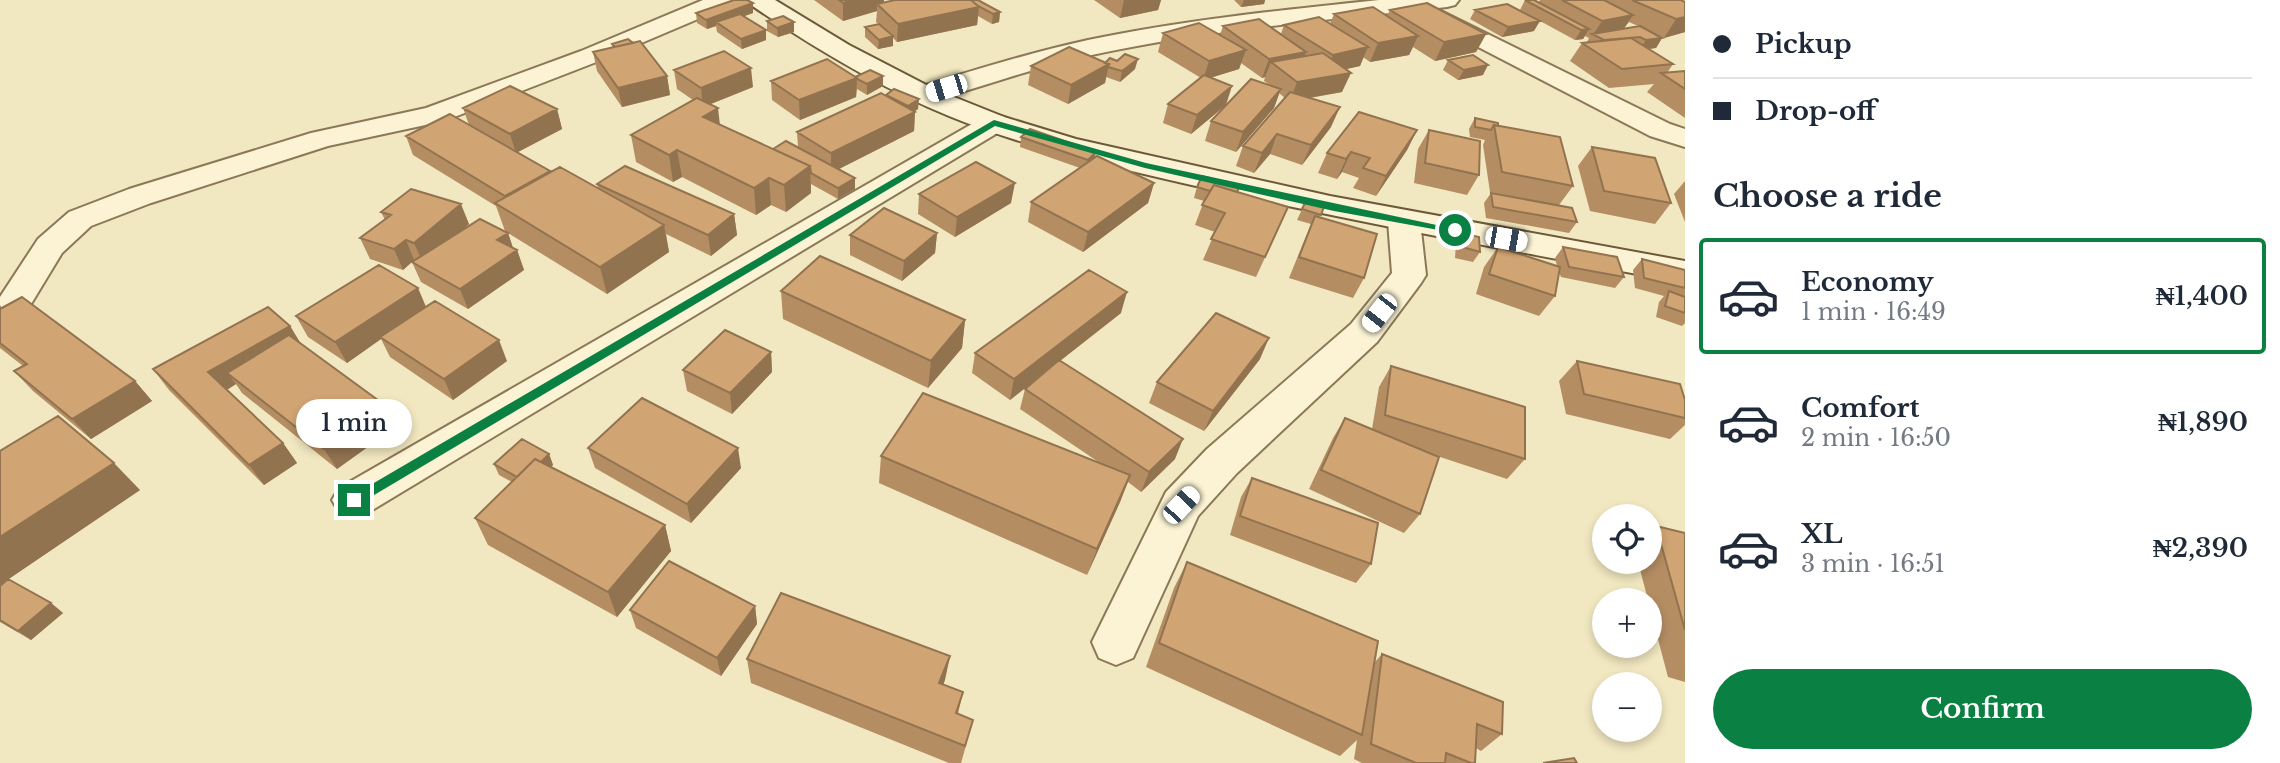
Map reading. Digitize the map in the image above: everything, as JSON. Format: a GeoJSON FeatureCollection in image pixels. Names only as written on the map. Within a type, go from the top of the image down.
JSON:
{"type":"FeatureCollection","features":[{"type":"Feature","properties":{"kind":"street"},"geometry":{"type":"LineString","coordinates":[[12,306],[50,246],[80,219],[140,196],[321,139],[434,115],[590,56],[723,0]]}},
{"type":"Feature","properties":{"kind":"street"},"geometry":{"type":"LineString","coordinates":[[759,0],[809,33],[923,94],[994,123],[1145,165],[1405,221],[1685,272]]}},
{"type":"Feature","properties":{"kind":"street"},"geometry":{"type":"LineString","coordinates":[[923,94],[1088,48],[1237,23],[1447,0]]}},
{"type":"Feature","properties":{"kind":"street"},"geometry":{"type":"LineString","coordinates":[[1413,4],[1660,130],[1685,138]]}},
{"type":"Feature","properties":{"kind":"street"},"geometry":{"type":"LineString","coordinates":[[354,500],[994,123]]}},
{"type":"Feature","properties":{"kind":"street"},"geometry":{"type":"LineString","coordinates":[[1116,642],[1181,505],[1222,461],[1364,333],[1409,275],[1405,221]]}},
{"type":"Feature","properties":{"kind":"building"},"geometry":{"type":"Polygon","coordinates":[[[734,0],[753,3],[706,20],[696,13],[734,0]]]}},
{"type":"Feature","properties":{"kind":"building"},"geometry":{"type":"Polygon","coordinates":[[[895,0],[971,0],[979,7],[898,24],[877,4],[895,0]]]}},
{"type":"Feature","properties":{"kind":"building"},"geometry":{"type":"Polygon","coordinates":[[[971,0],[978,0],[1000,12],[993,14],[971,0]]]}},
{"type":"Feature","properties":{"kind":"building"},"geometry":{"type":"Polygon","coordinates":[[[1525,0],[1534,0],[1589,29],[1581,30],[1525,0]]]}},
{"type":"Feature","properties":{"kind":"building"},"geometry":{"type":"Polygon","coordinates":[[[1562,0],[1604,0],[1633,15],[1602,21],[1562,0]]]}},
{"type":"Feature","properties":{"kind":"building"},"geometry":{"type":"Polygon","coordinates":[[[1632,0],[1681,0],[1685,2],[1685,17],[1676,19],[1632,0]]]}},
{"type":"Feature","properties":{"kind":"building"},"geometry":{"type":"Polygon","coordinates":[[[1427,3],[1486,34],[1444,42],[1390,10],[1427,3]]]}},
{"type":"Feature","properties":{"kind":"building"},"geometry":{"type":"Polygon","coordinates":[[[1507,4],[1540,21],[1508,27],[1475,10],[1507,4]]]}},
{"type":"Feature","properties":{"kind":"building"},"geometry":{"type":"Polygon","coordinates":[[[1373,7],[1418,36],[1378,43],[1334,14],[1373,7]]]}},
{"type":"Feature","properties":{"kind":"building"},"geometry":{"type":"Polygon","coordinates":[[[740,14],[766,30],[741,39],[716,22],[740,14]]]}},
{"type":"Feature","properties":{"kind":"building"},"geometry":{"type":"Polygon","coordinates":[[[783,16],[794,22],[777,28],[767,21],[783,16]]]}},
{"type":"Feature","properties":{"kind":"building"},"geometry":{"type":"Polygon","coordinates":[[[1319,17],[1368,47],[1333,55],[1284,25],[1319,17]]]}},
{"type":"Feature","properties":{"kind":"building"},"geometry":{"type":"Polygon","coordinates":[[[1259,19],[1306,52],[1269,59],[1223,26],[1259,19]]]}},
{"type":"Feature","properties":{"kind":"building"},"geometry":{"type":"Polygon","coordinates":[[[1199,23],[1246,50],[1209,61],[1163,33],[1199,23]]]}},
{"type":"Feature","properties":{"kind":"building"},"geometry":{"type":"Polygon","coordinates":[[[879,24],[893,36],[879,40],[865,27],[879,24]]]}},
{"type":"Feature","properties":{"kind":"building"},"geometry":{"type":"Polygon","coordinates":[[[1640,26],[1662,38],[1604,40],[1592,34],[1640,26]]]}},
{"type":"Feature","properties":{"kind":"building"},"geometry":{"type":"Polygon","coordinates":[[[1631,38],[1673,64],[1622,69],[1582,43],[1631,38]]]}},
{"type":"Feature","properties":{"kind":"building"},"geometry":{"type":"Polygon","coordinates":[[[628,39],[633,43],[615,47],[612,44],[628,39]]]}},
{"type":"Feature","properties":{"kind":"building"},"geometry":{"type":"Polygon","coordinates":[[[640,41],[667,76],[618,88],[593,52],[640,41]]]}},
{"type":"Feature","properties":{"kind":"building"},"geometry":{"type":"Polygon","coordinates":[[[1069,47],[1109,64],[1071,85],[1031,66],[1069,47]]]}},
{"type":"Feature","properties":{"kind":"building"},"geometry":{"type":"Polygon","coordinates":[[[724,51],[751,68],[701,88],[674,70],[724,51]]]}},
{"type":"Feature","properties":{"kind":"building"},"geometry":{"type":"Polygon","coordinates":[[[1323,53],[1351,73],[1297,82],[1271,62],[1323,53]]]}},
{"type":"Feature","properties":{"kind":"building"},"geometry":{"type":"Polygon","coordinates":[[[1125,54],[1138,59],[1122,71],[1108,67],[1109,64],[1105,63],[1110,58],[1117,61],[1125,54]]]}},
{"type":"Feature","properties":{"kind":"building"},"geometry":{"type":"Polygon","coordinates":[[[1473,55],[1488,65],[1464,70],[1448,60],[1473,55]]]}},
{"type":"Feature","properties":{"kind":"building"},"geometry":{"type":"Polygon","coordinates":[[[827,59],[857,78],[799,100],[771,81],[827,59]]]}},
{"type":"Feature","properties":{"kind":"building"},"geometry":{"type":"Polygon","coordinates":[[[870,70],[883,76],[867,84],[855,77],[870,70]]]}},
{"type":"Feature","properties":{"kind":"building"},"geometry":{"type":"Polygon","coordinates":[[[1685,71],[1685,89],[1661,73],[1685,71]]]}},
{"type":"Feature","properties":{"kind":"building"},"geometry":{"type":"Polygon","coordinates":[[[1204,75],[1232,86],[1197,115],[1168,104],[1204,75]]]}},
{"type":"Feature","properties":{"kind":"building"},"geometry":{"type":"Polygon","coordinates":[[[1251,79],[1281,89],[1243,132],[1211,121],[1251,79]]]}},
{"type":"Feature","properties":{"kind":"building"},"geometry":{"type":"Polygon","coordinates":[[[510,86],[557,109],[510,134],[463,108],[510,86]]]}},
{"type":"Feature","properties":{"kind":"building"},"geometry":{"type":"Polygon","coordinates":[[[894,89],[919,99],[908,106],[886,95],[894,89]]]}},
{"type":"Feature","properties":{"kind":"building"},"geometry":{"type":"Polygon","coordinates":[[[1290,92],[1340,107],[1311,145],[1277,134],[1262,153],[1243,146],[1290,92]]]}},
{"type":"Feature","properties":{"kind":"building"},"geometry":{"type":"Polygon","coordinates":[[[881,93],[915,112],[831,153],[797,132],[881,93]]]}},
{"type":"Feature","properties":{"kind":"building"},"geometry":{"type":"Polygon","coordinates":[[[697,98],[718,108],[703,117],[810,166],[784,185],[769,178],[754,188],[677,150],[669,155],[631,135],[697,98]]]}},
{"type":"Feature","properties":{"kind":"building"},"geometry":{"type":"Polygon","coordinates":[[[1359,112],[1417,130],[1386,176],[1363,168],[1370,158],[1351,152],[1346,159],[1327,153],[1359,112]]]}},
{"type":"Feature","properties":{"kind":"building"},"geometry":{"type":"Polygon","coordinates":[[[450,114],[550,171],[505,196],[406,136],[450,114]]]}},
{"type":"Feature","properties":{"kind":"building"},"geometry":{"type":"Polygon","coordinates":[[[1475,118],[1498,123],[1498,126],[1494,125],[1491,130],[1475,127],[1475,118]]]}},
{"type":"Feature","properties":{"kind":"building"},"geometry":{"type":"Polygon","coordinates":[[[1494,125],[1560,137],[1573,186],[1502,172],[1494,125]]]}},
{"type":"Feature","properties":{"kind":"building"},"geometry":{"type":"Polygon","coordinates":[[[1030,129],[1096,152],[1088,160],[1021,137],[1030,129]]]}},
{"type":"Feature","properties":{"kind":"building"},"geometry":{"type":"Polygon","coordinates":[[[1429,130],[1480,141],[1479,175],[1425,163],[1429,130]]]}},
{"type":"Feature","properties":{"kind":"building"},"geometry":{"type":"Polygon","coordinates":[[[786,141],[855,178],[838,188],[811,173],[810,166],[773,149],[786,141]]]}},
{"type":"Feature","properties":{"kind":"building"},"geometry":{"type":"Polygon","coordinates":[[[1592,147],[1655,158],[1671,203],[1604,191],[1592,147]]]}},
{"type":"Feature","properties":{"kind":"building"},"geometry":{"type":"Polygon","coordinates":[[[1097,156],[1154,183],[1088,232],[1031,202],[1097,156]]]}},
{"type":"Feature","properties":{"kind":"building"},"geometry":{"type":"Polygon","coordinates":[[[976,162],[1015,183],[957,217],[919,194],[976,162]]]}},
{"type":"Feature","properties":{"kind":"building"},"geometry":{"type":"Polygon","coordinates":[[[625,166],[734,214],[708,235],[597,184],[625,166]]]}},
{"type":"Feature","properties":{"kind":"building"},"geometry":{"type":"Polygon","coordinates":[[[560,167],[664,225],[600,267],[495,203],[560,167]]]}},
{"type":"Feature","properties":{"kind":"building"},"geometry":{"type":"Polygon","coordinates":[[[1202,176],[1240,186],[1237,192],[1214,185],[1210,191],[1197,187],[1202,176]]]}},
{"type":"Feature","properties":{"kind":"building"},"geometry":{"type":"Polygon","coordinates":[[[1214,185],[1288,207],[1265,257],[1211,239],[1225,213],[1202,205],[1214,185]]]}},
{"type":"Feature","properties":{"kind":"building"},"geometry":{"type":"Polygon","coordinates":[[[411,189],[461,204],[414,243],[406,240],[394,249],[360,238],[391,215],[381,212],[411,189]]]}},
{"type":"Feature","properties":{"kind":"building"},"geometry":{"type":"Polygon","coordinates":[[[1491,193],[1572,208],[1577,222],[1493,207],[1491,193]]]}},
{"type":"Feature","properties":{"kind":"building"},"geometry":{"type":"Polygon","coordinates":[[[1307,199],[1325,204],[1321,215],[1302,209],[1307,199]]]}},
{"type":"Feature","properties":{"kind":"building"},"geometry":{"type":"Polygon","coordinates":[[[884,208],[937,233],[904,261],[850,235],[884,208]]]}},
{"type":"Feature","properties":{"kind":"building"},"geometry":{"type":"Polygon","coordinates":[[[1315,216],[1377,234],[1364,278],[1299,257],[1315,216]]]}},
{"type":"Feature","properties":{"kind":"building"},"geometry":{"type":"Polygon","coordinates":[[[480,219],[508,233],[497,240],[517,250],[460,289],[412,262],[480,219]]]}},
{"type":"Feature","properties":{"kind":"building"},"geometry":{"type":"Polygon","coordinates":[[[1462,233],[1479,237],[1480,252],[1462,247],[1462,233]]]}},
{"type":"Feature","properties":{"kind":"building"},"geometry":{"type":"Polygon","coordinates":[[[1498,247],[1560,267],[1555,296],[1489,274],[1498,247]]]}},
{"type":"Feature","properties":{"kind":"building"},"geometry":{"type":"Polygon","coordinates":[[[1563,247],[1617,257],[1624,277],[1569,267],[1563,247]]]}},
{"type":"Feature","properties":{"kind":"building"},"geometry":{"type":"Polygon","coordinates":[[[820,256],[965,320],[931,361],[781,291],[820,256]]]}},
{"type":"Feature","properties":{"kind":"building"},"geometry":{"type":"Polygon","coordinates":[[[1642,259],[1685,270],[1685,288],[1644,278],[1642,259]]]}},
{"type":"Feature","properties":{"kind":"building"},"geometry":{"type":"Polygon","coordinates":[[[379,265],[418,288],[335,342],[296,316],[379,265]]]}},
{"type":"Feature","properties":{"kind":"building"},"geometry":{"type":"Polygon","coordinates":[[[1089,270],[1127,292],[1014,379],[975,353],[1089,270]]]}},
{"type":"Feature","properties":{"kind":"building"},"geometry":{"type":"Polygon","coordinates":[[[1669,291],[1685,297],[1685,313],[1665,306],[1669,291]]]}},
{"type":"Feature","properties":{"kind":"building"},"geometry":{"type":"Polygon","coordinates":[[[22,297],[135,381],[72,419],[14,371],[27,364],[0,343],[0,309],[22,297]]]}},
{"type":"Feature","properties":{"kind":"building"},"geometry":{"type":"Polygon","coordinates":[[[435,301],[499,340],[444,379],[380,337],[435,301]]]}},
{"type":"Feature","properties":{"kind":"building"},"geometry":{"type":"Polygon","coordinates":[[[268,307],[290,326],[208,372],[283,443],[249,465],[153,369],[268,307]]]}},
{"type":"Feature","properties":{"kind":"building"},"geometry":{"type":"Polygon","coordinates":[[[1216,313],[1269,338],[1213,411],[1157,382],[1216,313]]]}},
{"type":"Feature","properties":{"kind":"building"},"geometry":{"type":"Polygon","coordinates":[[[725,330],[771,352],[730,393],[683,370],[725,330]]]}},
{"type":"Feature","properties":{"kind":"building"},"geometry":{"type":"Polygon","coordinates":[[[289,335],[386,406],[324,449],[227,373],[289,335]]]}},
{"type":"Feature","properties":{"kind":"building"},"geometry":{"type":"Polygon","coordinates":[[[1059,360],[1183,439],[1149,472],[1025,389],[1059,360]]]}},
{"type":"Feature","properties":{"kind":"building"},"geometry":{"type":"Polygon","coordinates":[[[1577,361],[1680,384],[1685,400],[1685,418],[1584,394],[1577,361]]]}},
{"type":"Feature","properties":{"kind":"building"},"geometry":{"type":"Polygon","coordinates":[[[1391,366],[1525,407],[1525,459],[1385,415],[1391,366]]]}},
{"type":"Feature","properties":{"kind":"building"},"geometry":{"type":"Polygon","coordinates":[[[923,393],[1130,475],[1097,549],[881,456],[923,393]]]}},
{"type":"Feature","properties":{"kind":"building"},"geometry":{"type":"Polygon","coordinates":[[[642,398],[738,448],[687,504],[588,448],[642,398]]]}},
{"type":"Feature","properties":{"kind":"building"},"geometry":{"type":"Polygon","coordinates":[[[58,416],[114,463],[0,537],[0,451],[58,416]]]}},
{"type":"Feature","properties":{"kind":"building"},"geometry":{"type":"Polygon","coordinates":[[[1345,418],[1439,457],[1420,514],[1321,470],[1345,418]]]}},
{"type":"Feature","properties":{"kind":"building"},"geometry":{"type":"Polygon","coordinates":[[[522,439],[549,454],[541,462],[535,459],[517,477],[494,464],[522,439]]]}},
{"type":"Feature","properties":{"kind":"building"},"geometry":{"type":"Polygon","coordinates":[[[535,459],[665,525],[608,592],[475,518],[535,459]]]}},
{"type":"Feature","properties":{"kind":"building"},"geometry":{"type":"Polygon","coordinates":[[[1252,478],[1378,523],[1371,564],[1240,516],[1252,478]]]}},
{"type":"Feature","properties":{"kind":"building"},"geometry":{"type":"Polygon","coordinates":[[[1662,527],[1685,533],[1685,630],[1662,548],[1662,527]]]}},
{"type":"Feature","properties":{"kind":"building"},"geometry":{"type":"Polygon","coordinates":[[[669,561],[755,606],[717,658],[630,610],[669,561]]]}},
{"type":"Feature","properties":{"kind":"building"},"geometry":{"type":"Polygon","coordinates":[[[1187,562],[1378,641],[1362,735],[1159,643],[1187,562]]]}},
{"type":"Feature","properties":{"kind":"building"},"geometry":{"type":"Polygon","coordinates":[[[8,579],[51,603],[18,631],[0,620],[0,586],[8,579]]]}},
{"type":"Feature","properties":{"kind":"building"},"geometry":{"type":"Polygon","coordinates":[[[781,593],[950,656],[939,683],[963,692],[956,713],[973,720],[965,746],[747,659],[781,593]]]}},
{"type":"Feature","properties":{"kind":"building"},"geometry":{"type":"Polygon","coordinates":[[[1382,654],[1503,702],[1502,734],[1477,724],[1475,763],[1446,753],[1445,763],[1416,763],[1371,744],[1382,654]]]}},
{"type":"Feature","properties":{"kind":"building"},"geometry":{"type":"Polygon","coordinates":[[[1574,758],[1577,763],[1543,763],[1574,758]]]}},
{"type":"Feature","properties":{"kind":"route"},"geometry":{"type":"LineString","coordinates":[[354,500],[994,123],[1145,165],[1334,208],[1455,230]]}}]}
